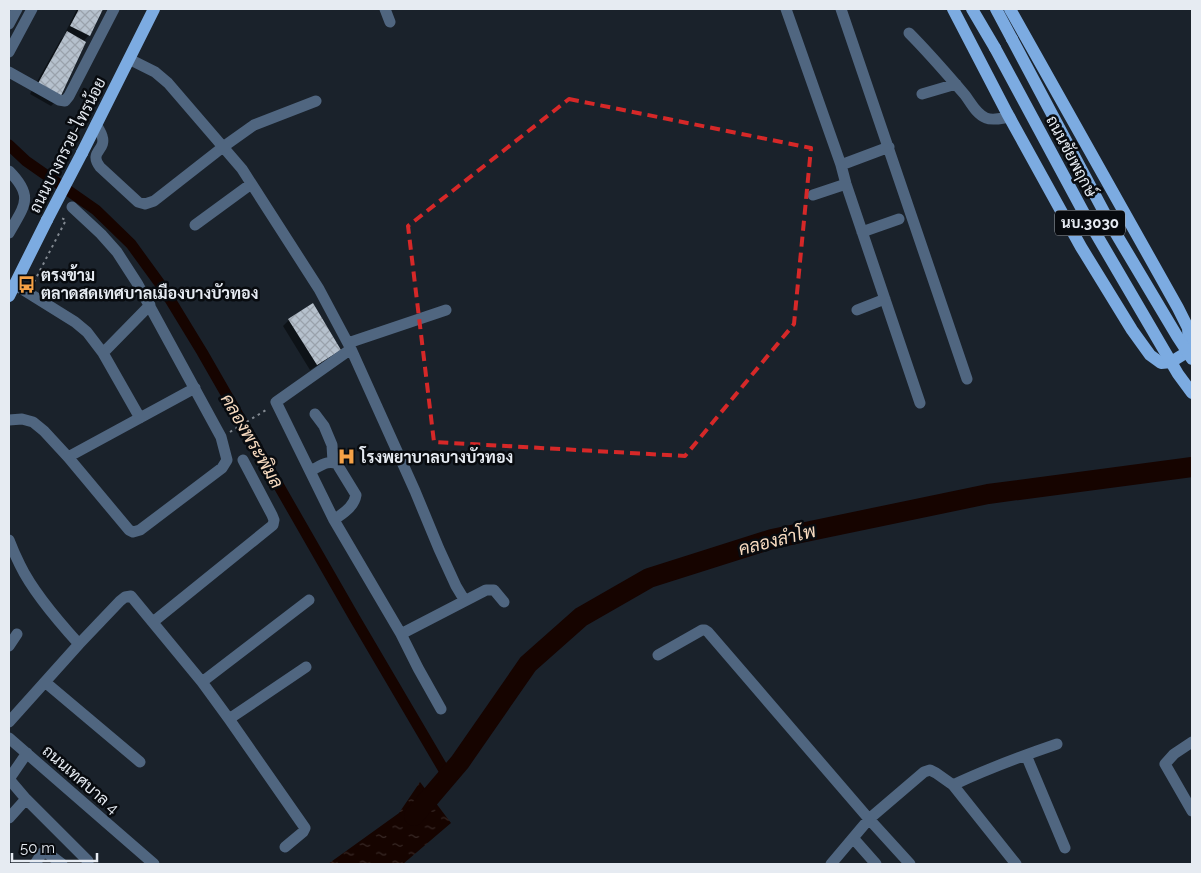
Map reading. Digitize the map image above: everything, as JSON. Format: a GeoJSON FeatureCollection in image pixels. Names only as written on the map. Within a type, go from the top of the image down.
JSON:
{"type":"FeatureCollection","features":[{"type":"Feature","properties":{"kind":"main road","name":"ถนนบางกรวย-ไทรน้อย"},"geometry":{"type":"LineString","coordinates":[[12,290],[154,9]]}},
{"type":"Feature","properties":{"kind":"main road"},"geometry":{"type":"LineString","coordinates":[[953,9],[1081,247],[1132,330],[1150,355],[1161,362],[1170,362],[1184,354],[1189,343],[1188,328],[1010,9]]}},
{"type":"Feature","properties":{"kind":"main road","name":"ถนนชัยพฤกษ์"},"geometry":{"type":"LineString","coordinates":[[972,9],[1090,224],[1178,374],[1192,394]]}},
{"type":"Feature","properties":{"kind":"main road","name":"ถนนชัยพฤกษ์"},"geometry":{"type":"LineString","coordinates":[[996,9],[1112,227],[1192,359]]}},
{"type":"Feature","properties":{"kind":"street"},"geometry":{"type":"LineString","coordinates":[[9,24],[17,9]]}},
{"type":"Feature","properties":{"kind":"street"},"geometry":{"type":"LineString","coordinates":[[9,52],[31,9]]}},
{"type":"Feature","properties":{"kind":"street"},"geometry":{"type":"LineString","coordinates":[[9,72],[59,100],[65,101],[114,9]]}},
{"type":"Feature","properties":{"kind":"street"},"geometry":{"type":"LineString","coordinates":[[385,9],[390,22]]}},
{"type":"Feature","properties":{"kind":"street"},"geometry":{"type":"LineString","coordinates":[[786,9],[841,165],[920,403]]}},
{"type":"Feature","properties":{"kind":"street"},"geometry":{"type":"LineString","coordinates":[[841,9],[967,380]]}},
{"type":"Feature","properties":{"kind":"street"},"geometry":{"type":"LineString","coordinates":[[910,33],[956,84],[976,111],[987,119],[996,120],[1010,117]]}},
{"type":"Feature","properties":{"kind":"street"},"geometry":{"type":"LineString","coordinates":[[129,59],[155,72],[168,83],[242,169],[319,289],[349,346],[464,601]]}},
{"type":"Feature","properties":{"kind":"street"},"geometry":{"type":"LineString","coordinates":[[922,94],[956,84]]}},
{"type":"Feature","properties":{"kind":"street"},"geometry":{"type":"LineString","coordinates":[[96,124],[103,137],[96,161],[138,202],[145,204],[154,200],[254,125],[316,101]]}},
{"type":"Feature","properties":{"kind":"street"},"geometry":{"type":"LineString","coordinates":[[841,165],[889,147]]}},
{"type":"Feature","properties":{"kind":"street"},"geometry":{"type":"LineString","coordinates":[[9,172],[25,194],[25,203],[9,233]]}},
{"type":"Feature","properties":{"kind":"street"},"geometry":{"type":"LineString","coordinates":[[195,225],[251,184]]}},
{"type":"Feature","properties":{"kind":"street"},"geometry":{"type":"LineString","coordinates":[[812,195],[846,184]]}},
{"type":"Feature","properties":{"kind":"street"},"geometry":{"type":"LineString","coordinates":[[9,420],[22,419],[33,422],[44,431],[129,530],[133,532],[140,530],[226,464],[227,460],[221,437],[137,283],[117,252],[72,207]]}},
{"type":"Feature","properties":{"kind":"street"},"geometry":{"type":"LineString","coordinates":[[862,232],[898,218]]}},
{"type":"Feature","properties":{"kind":"street"},"geometry":{"type":"LineString","coordinates":[[12,290],[75,322],[87,332],[103,353],[140,418]]}},
{"type":"Feature","properties":{"kind":"street"},"geometry":{"type":"LineString","coordinates":[[857,310],[885,299]]}},
{"type":"Feature","properties":{"kind":"street"},"geometry":{"type":"LineString","coordinates":[[103,353],[150,305]]}},
{"type":"Feature","properties":{"kind":"street"},"geometry":{"type":"LineString","coordinates":[[442,709],[401,634],[334,520],[276,402],[349,346],[446,310]]}},
{"type":"Feature","properties":{"kind":"street"},"geometry":{"type":"LineString","coordinates":[[68,457],[195,388]]}},
{"type":"Feature","properties":{"kind":"street"},"geometry":{"type":"LineString","coordinates":[[315,414],[324,426],[332,445],[333,462]]}},
{"type":"Feature","properties":{"kind":"street"},"geometry":{"type":"LineString","coordinates":[[153,622],[273,524],[272,515],[243,460]]}},
{"type":"Feature","properties":{"kind":"street"},"geometry":{"type":"LineString","coordinates":[[310,471],[327,462],[338,464],[356,495],[356,499],[351,506],[334,520]]}},
{"type":"Feature","properties":{"kind":"street"},"geometry":{"type":"LineString","coordinates":[[9,540],[29,581],[78,644]]}},
{"type":"Feature","properties":{"kind":"street"},"geometry":{"type":"LineString","coordinates":[[401,634],[481,592],[492,589],[504,602]]}},
{"type":"Feature","properties":{"kind":"street"},"geometry":{"type":"LineString","coordinates":[[9,722],[78,644],[122,598],[125,596],[132,597],[202,682],[305,828],[303,832],[285,847]]}},
{"type":"Feature","properties":{"kind":"street"},"geometry":{"type":"LineString","coordinates":[[202,682],[309,600]]}},
{"type":"Feature","properties":{"kind":"street"},"geometry":{"type":"LineString","coordinates":[[658,655],[702,630],[708,632],[910,864]]}},
{"type":"Feature","properties":{"kind":"street"},"geometry":{"type":"LineString","coordinates":[[9,646],[18,634]]}},
{"type":"Feature","properties":{"kind":"street"},"geometry":{"type":"LineString","coordinates":[[229,719],[306,667]]}},
{"type":"Feature","properties":{"kind":"street"},"geometry":{"type":"LineString","coordinates":[[44,682],[140,762]]}},
{"type":"Feature","properties":{"kind":"street","name":"ถนนเทศบาล 4"},"geometry":{"type":"LineString","coordinates":[[9,738],[154,864]]}},
{"type":"Feature","properties":{"kind":"street"},"geometry":{"type":"LineString","coordinates":[[1192,742],[1174,754],[1165,764],[1192,811]]}},
{"type":"Feature","properties":{"kind":"street"},"geometry":{"type":"LineString","coordinates":[[953,786],[974,775],[1057,744]]}},
{"type":"Feature","properties":{"kind":"street"},"geometry":{"type":"LineString","coordinates":[[27,753],[9,779],[26,799],[88,861],[88,864]]}},
{"type":"Feature","properties":{"kind":"street"},"geometry":{"type":"LineString","coordinates":[[1026,755],[1065,848]]}},
{"type":"Feature","properties":{"kind":"street"},"geometry":{"type":"LineString","coordinates":[[831,864],[869,819],[924,772],[930,770],[936,772],[953,786],[1016,864]]}},
{"type":"Feature","properties":{"kind":"street"},"geometry":{"type":"LineString","coordinates":[[9,818],[26,799]]}},
{"type":"Feature","properties":{"kind":"street"},"geometry":{"type":"LineString","coordinates":[[853,838],[876,864]]}},
{"type":"Feature","properties":{"kind":"street"},"geometry":{"type":"LineString","coordinates":[[35,864],[42,853],[46,852],[62,864]]}},
{"type":"Feature","properties":{"kind":"path"},"geometry":{"type":"LineString","coordinates":[[227,433],[264,412]]}},
{"type":"Feature","properties":{"kind":"highlighted area"},"geometry":{"type":"Polygon","coordinates":[[[569,99],[811,148],[794,324],[685,456],[434,442],[408,226],[569,99]]]}},
{"type":"Feature","properties":{"kind":"water"},"geometry":{"type":"Polygon","coordinates":[[[420,782],[451,823],[403,864],[328,864],[399,813],[420,782]]]}},
{"type":"Feature","properties":{"kind":"building"},"geometry":{"type":"Polygon","coordinates":[[[79,9],[103,9],[90,36],[70,26],[79,9]]]}},
{"type":"Feature","properties":{"kind":"building"},"geometry":{"type":"Polygon","coordinates":[[[67,31],[86,42],[59,100],[36,87],[67,31]]]}},
{"type":"Feature","properties":{"kind":"building"},"geometry":{"type":"Polygon","coordinates":[[[313,303],[341,350],[317,365],[288,319],[313,303]]]}},
{"type":"Feature","properties":{"kind":"waterway","name":"คลองพระพิมล"},"geometry":{"type":"LineString","coordinates":[[9,145],[26,161],[96,210],[131,244],[163,288],[448,777]]}},
{"type":"Feature","properties":{"kind":"waterway","name":"คลองลำโพ"},"geometry":{"type":"LineString","coordinates":[[414,816],[460,762],[528,664],[581,617],[649,578],[772,539],[988,494],[1192,467]]}},
{"type":"Feature","properties":{"kind":"place","name":"ตรงข้าม ตลาดสดเทศบาลเมืองบางบัวทอง"},"geometry":{"type":"Point","coordinates":[27,284]}},
{"type":"Feature","properties":{"kind":"place","name":"โรงพยาบาลบางบัวทอง"},"geometry":{"type":"Point","coordinates":[346,457]}}]}
